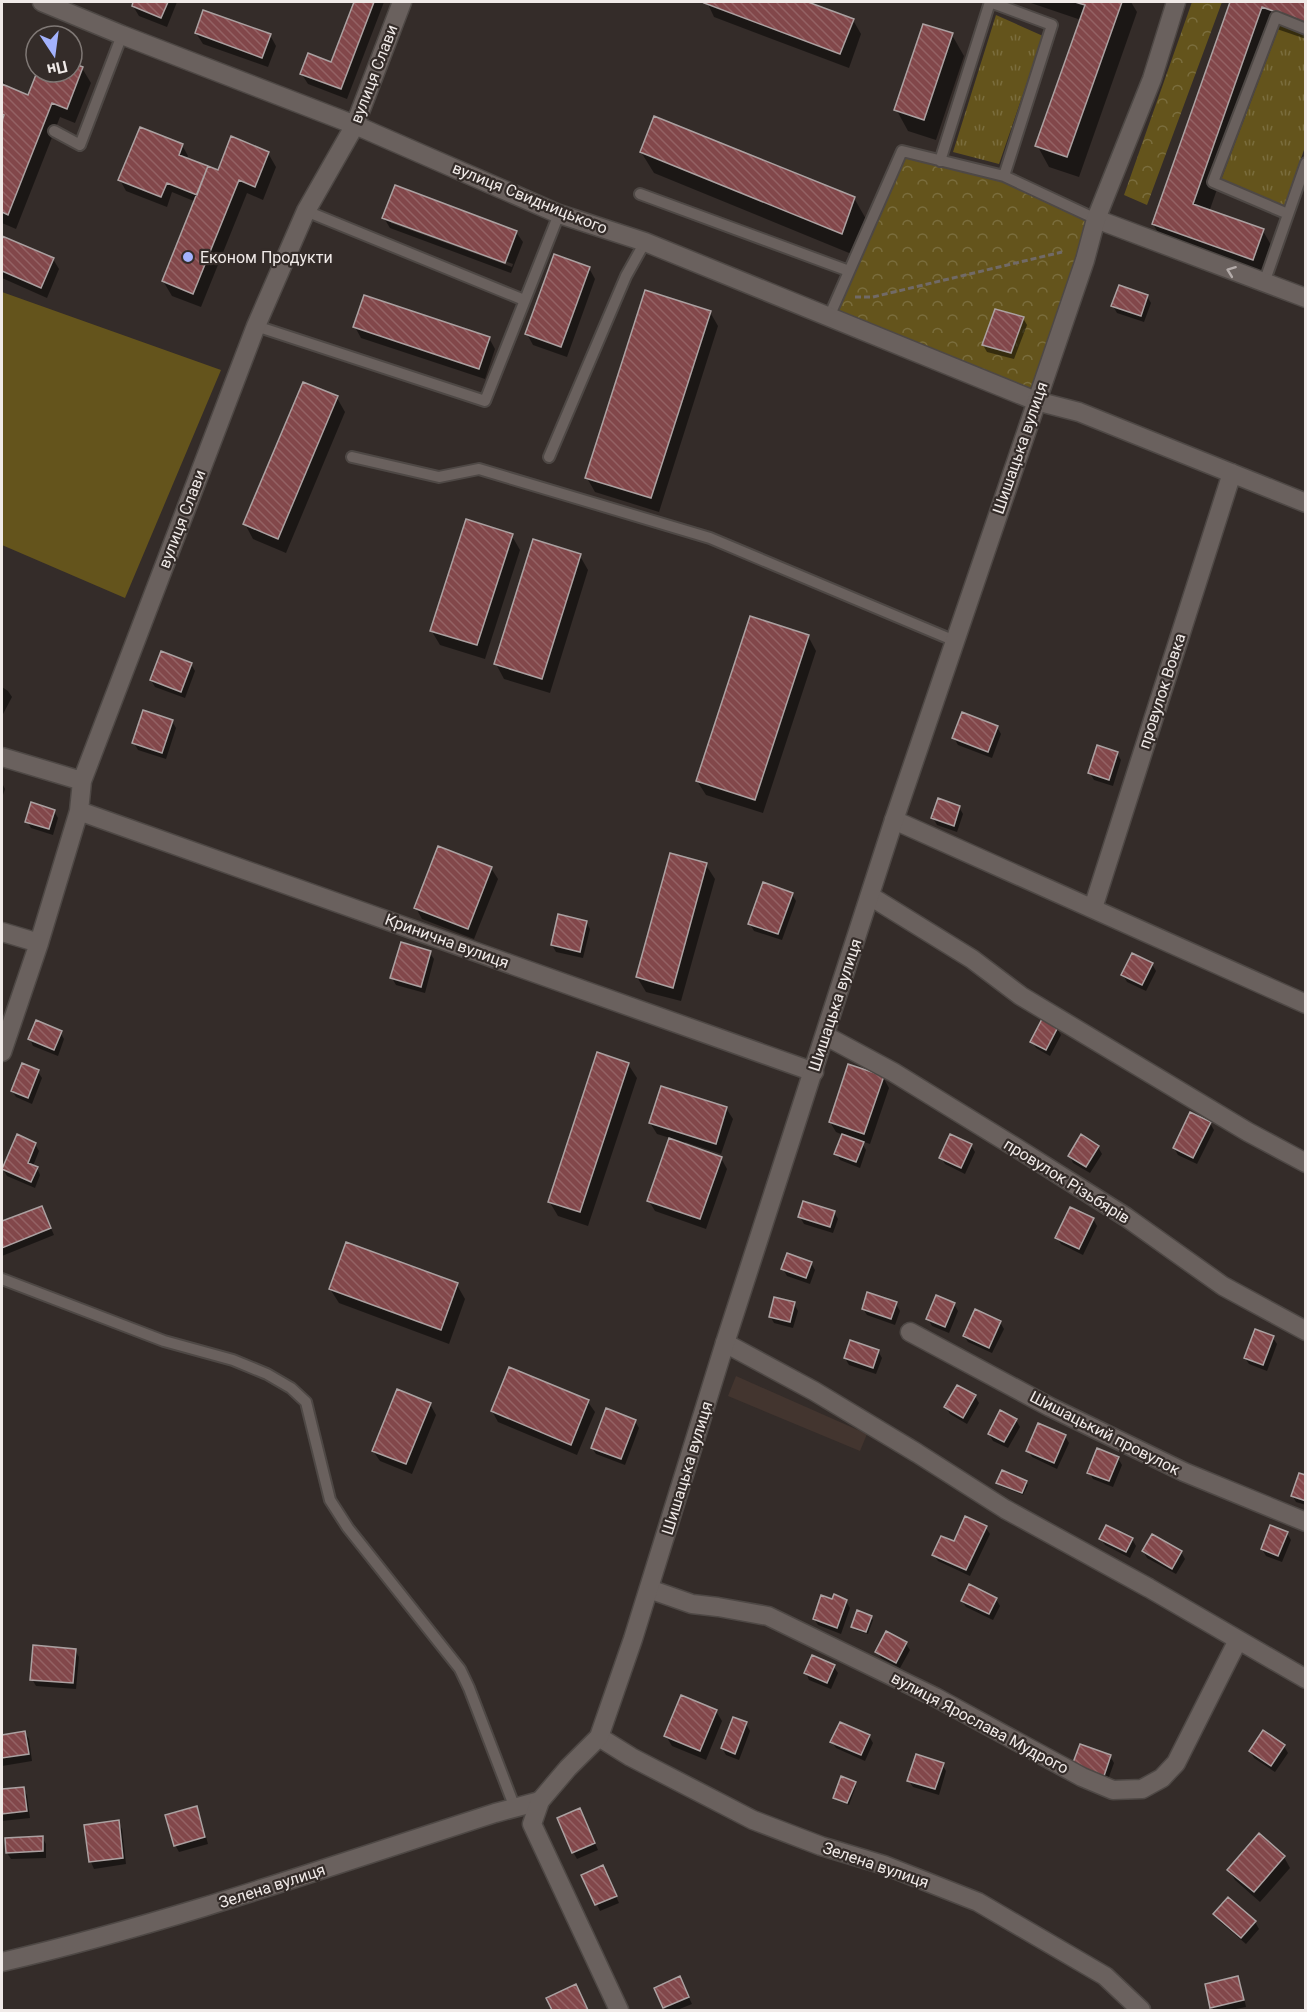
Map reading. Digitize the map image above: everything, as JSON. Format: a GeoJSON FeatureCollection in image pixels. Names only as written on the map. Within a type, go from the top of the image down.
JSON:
{"type":"FeatureCollection","features":[{"type":"Feature","properties":{"kind":"street","name":"вулиця Свидницького"},"geometry":{"type":"LineString","coordinates":[[42,2],[355,125],[559,213],[645,242],[1044,403],[1079,412],[1305,503]]}},
{"type":"Feature","properties":{"kind":"street","name":"вулиця Слави"},"geometry":{"type":"LineString","coordinates":[[2,1052],[39,944],[79,811],[82,781],[256,326],[306,211],[355,125],[402,2]]}},
{"type":"Feature","properties":{"kind":"street","name":"Шишацька вулиця"},"geometry":{"type":"LineString","coordinates":[[619,2010],[532,1824],[540,1801],[599,1737],[649,1589],[725,1343],[894,820],[955,641],[1044,403],[1096,219],[1152,79],[1176,2]]}},
{"type":"Feature","properties":{"kind":"street"},"geometry":{"type":"LineString","coordinates":[[1096,219],[1305,298]]}},
{"type":"Feature","properties":{"kind":"street","name":"провулок Вовка"},"geometry":{"type":"LineString","coordinates":[[1093,908],[1232,473]]}},
{"type":"Feature","properties":{"kind":"street"},"geometry":{"type":"LineString","coordinates":[[2,757],[82,781]]}},
{"type":"Feature","properties":{"kind":"street","name":"Кринична вулиця"},"geometry":{"type":"LineString","coordinates":[[79,811],[814,1072]]}},
{"type":"Feature","properties":{"kind":"street"},"geometry":{"type":"LineString","coordinates":[[894,820],[1305,1004]]}},
{"type":"Feature","properties":{"kind":"street"},"geometry":{"type":"LineString","coordinates":[[870,896],[972,959],[1021,996],[1248,1132],[1305,1163]]}},
{"type":"Feature","properties":{"kind":"street"},"geometry":{"type":"LineString","coordinates":[[2,932],[39,944]]}},
{"type":"Feature","properties":{"kind":"street","name":"провулок Різьбярів"},"geometry":{"type":"LineString","coordinates":[[826,1036],[893,1072],[1126,1217],[1224,1286],[1305,1331]]}},
{"type":"Feature","properties":{"kind":"street","name":"Шишацький провулок"},"geometry":{"type":"LineString","coordinates":[[910,1332],[1050,1407],[1184,1472],[1305,1522]]}},
{"type":"Feature","properties":{"kind":"street"},"geometry":{"type":"LineString","coordinates":[[725,1343],[814,1391],[1005,1509],[1149,1588],[1305,1679]]}},
{"type":"Feature","properties":{"kind":"street","name":"вулиця Ярослава Мудрого"},"geometry":{"type":"LineString","coordinates":[[649,1589],[692,1604],[768,1616],[935,1697],[1082,1777],[1113,1790],[1142,1789],[1162,1778],[1176,1763],[1238,1640]]}},
{"type":"Feature","properties":{"kind":"street","name":"Зелена вулиця"},"geometry":{"type":"LineString","coordinates":[[599,1737],[631,1757],[753,1820],[821,1846],[884,1865],[978,1902],[1106,1976],[1141,2010]]}},
{"type":"Feature","properties":{"kind":"street","name":"Зелена вулиця"},"geometry":{"type":"LineString","coordinates":[[2,1962],[70,1946],[215,1904],[540,1801]]}},
{"type":"Feature","properties":{"kind":"lane"},"geometry":{"type":"LineString","coordinates":[[940,160],[990,2],[1052,25],[1004,177]]}},
{"type":"Feature","properties":{"kind":"lane"},"geometry":{"type":"LineString","coordinates":[[1287,214],[1213,182],[1276,17],[1305,29]]}},
{"type":"Feature","properties":{"kind":"lane"},"geometry":{"type":"LineString","coordinates":[[54,130],[80,146],[122,34]]}},
{"type":"Feature","properties":{"kind":"lane"},"geometry":{"type":"LineString","coordinates":[[829,317],[902,151],[1004,177],[1096,219]]}},
{"type":"Feature","properties":{"kind":"lane"},"geometry":{"type":"LineString","coordinates":[[1264,283],[1305,163]]}},
{"type":"Feature","properties":{"kind":"lane"},"geometry":{"type":"LineString","coordinates":[[640,194],[849,271]]}},
{"type":"Feature","properties":{"kind":"lane"},"geometry":{"type":"LineString","coordinates":[[306,211],[524,300]]}},
{"type":"Feature","properties":{"kind":"lane"},"geometry":{"type":"LineString","coordinates":[[256,326],[485,401],[559,213]]}},
{"type":"Feature","properties":{"kind":"lane"},"geometry":{"type":"LineString","coordinates":[[549,457],[626,276],[645,242]]}},
{"type":"Feature","properties":{"kind":"lane"},"geometry":{"type":"LineString","coordinates":[[352,457],[439,477],[479,469],[710,538],[955,641]]}},
{"type":"Feature","properties":{"kind":"lane"},"geometry":{"type":"LineString","coordinates":[[2,1279],[164,1341],[233,1360],[267,1374],[291,1388],[306,1402],[324,1485],[330,1500],[348,1528],[460,1669],[515,1808]]}},
{"type":"Feature","properties":{"kind":"path"},"geometry":{"type":"LineString","coordinates":[[838,297],[873,297],[1062,252]]}},
{"type":"Feature","properties":{"kind":"shaded area"},"geometry":{"type":"Polygon","coordinates":[[[736,1376],[867,1434],[860,1451],[728,1396],[736,1376]]]}},
{"type":"Feature","properties":{"kind":"green space"},"geometry":{"type":"Polygon","coordinates":[[[1192,2],[1222,2],[1147,205],[1124,195],[1192,2]]]}},
{"type":"Feature","properties":{"kind":"green space"},"geometry":{"type":"Polygon","coordinates":[[[996,15],[1043,36],[999,164],[953,152],[996,15]]]}},
{"type":"Feature","properties":{"kind":"green space"},"geometry":{"type":"Polygon","coordinates":[[[1280,25],[1305,36],[1305,147],[1284,207],[1221,180],[1280,25]]]}},
{"type":"Feature","properties":{"kind":"green space"},"geometry":{"type":"Polygon","coordinates":[[[902,151],[1004,176],[1096,219],[1036,401],[829,317],[902,151]]]}},
{"type":"Feature","properties":{"kind":"green space"},"geometry":{"type":"Polygon","coordinates":[[[2,292],[221,370],[125,598],[2,545],[2,292]]]}},
{"type":"Feature","properties":{"kind":"building"},"geometry":{"type":"Polygon","coordinates":[[[133,2],[168,2],[161,18],[132,6],[133,2]]]}},
{"type":"Feature","properties":{"kind":"building"},"geometry":{"type":"Polygon","coordinates":[[[354,2],[374,2],[341,89],[300,74],[308,53],[331,62],[354,2]]]}},
{"type":"Feature","properties":{"kind":"building"},"geometry":{"type":"Polygon","coordinates":[[[705,2],[808,2],[854,19],[840,54],[705,2]]]}},
{"type":"Feature","properties":{"kind":"building"},"geometry":{"type":"Polygon","coordinates":[[[1075,2],[1122,2],[1067,157],[1035,146],[1085,5],[1075,2]]]}},
{"type":"Feature","properties":{"kind":"building"},"geometry":{"type":"Polygon","coordinates":[[[1230,2],[1306,2],[1306,23],[1262,7],[1193,204],[1264,229],[1253,260],[1152,224],[1230,2]]]}},
{"type":"Feature","properties":{"kind":"building"},"geometry":{"type":"Polygon","coordinates":[[[203,10],[271,34],[262,58],[195,33],[203,10]]]}},
{"type":"Feature","properties":{"kind":"building"},"geometry":{"type":"Polygon","coordinates":[[[923,24],[953,33],[924,120],[894,110],[923,24]]]}},
{"type":"Feature","properties":{"kind":"building"},"geometry":{"type":"Polygon","coordinates":[[[2,84],[28,95],[32,84],[77,84],[67,109],[52,103],[8,215],[2,212],[2,121],[4,115],[2,114],[2,84]]]}},
{"type":"Feature","properties":{"kind":"building"},"geometry":{"type":"Polygon","coordinates":[[[654,116],[855,197],[842,234],[640,152],[654,116]]]}},
{"type":"Feature","properties":{"kind":"building"},"geometry":{"type":"Polygon","coordinates":[[[140,127],[183,144],[179,155],[208,166],[197,195],[167,183],[161,197],[118,180],[140,127]]]}},
{"type":"Feature","properties":{"kind":"building"},"geometry":{"type":"Polygon","coordinates":[[[231,136],[269,152],[255,187],[239,180],[193,294],[162,281],[208,166],[218,170],[231,136]]]}},
{"type":"Feature","properties":{"kind":"building"},"geometry":{"type":"Polygon","coordinates":[[[395,185],[517,231],[505,263],[382,218],[395,185]]]}},
{"type":"Feature","properties":{"kind":"building"},"geometry":{"type":"Polygon","coordinates":[[[2,236],[54,258],[41,288],[2,271],[2,236]]]}},
{"type":"Feature","properties":{"kind":"building"},"geometry":{"type":"Polygon","coordinates":[[[554,254],[590,267],[561,347],[525,334],[554,254]]]}},
{"type":"Feature","properties":{"kind":"building"},"geometry":{"type":"Polygon","coordinates":[[[1119,285],[1148,295],[1141,316],[1111,306],[1119,285]]]}},
{"type":"Feature","properties":{"kind":"building"},"geometry":{"type":"Polygon","coordinates":[[[645,290],[711,311],[651,498],[585,478],[645,290]]]}},
{"type":"Feature","properties":{"kind":"building"},"geometry":{"type":"Polygon","coordinates":[[[364,295],[490,337],[479,369],[353,327],[364,295]]]}},
{"type":"Feature","properties":{"kind":"building"},"geometry":{"type":"Polygon","coordinates":[[[995,309],[1024,317],[1011,353],[982,345],[995,309]]]}},
{"type":"Feature","properties":{"kind":"building"},"geometry":{"type":"Polygon","coordinates":[[[303,382],[338,396],[278,539],[243,524],[303,382]]]}},
{"type":"Feature","properties":{"kind":"building"},"geometry":{"type":"Polygon","coordinates":[[[466,519],[513,534],[477,645],[430,631],[466,519]]]}},
{"type":"Feature","properties":{"kind":"building"},"geometry":{"type":"Polygon","coordinates":[[[533,539],[581,554],[542,679],[494,664],[533,539]]]}},
{"type":"Feature","properties":{"kind":"building"},"geometry":{"type":"Polygon","coordinates":[[[750,616],[809,635],[755,800],[696,781],[750,616]]]}},
{"type":"Feature","properties":{"kind":"building"},"geometry":{"type":"Polygon","coordinates":[[[161,651],[192,663],[181,692],[150,680],[161,651]]]}},
{"type":"Feature","properties":{"kind":"building"},"geometry":{"type":"Polygon","coordinates":[[[143,710],[173,720],[162,753],[132,743],[143,710]]]}},
{"type":"Feature","properties":{"kind":"building"},"geometry":{"type":"Polygon","coordinates":[[[962,712],[998,726],[988,752],[952,738],[962,712]]]}},
{"type":"Feature","properties":{"kind":"building"},"geometry":{"type":"Polygon","coordinates":[[[1097,745],[1118,752],[1109,780],[1088,773],[1097,745]]]}},
{"type":"Feature","properties":{"kind":"building"},"geometry":{"type":"Polygon","coordinates":[[[938,798],[960,806],[954,826],[931,818],[938,798]]]}},
{"type":"Feature","properties":{"kind":"building"},"geometry":{"type":"Polygon","coordinates":[[[31,802],[55,810],[49,829],[25,822],[31,802]]]}},
{"type":"Feature","properties":{"kind":"building"},"geometry":{"type":"Polygon","coordinates":[[[438,846],[492,867],[468,929],[414,908],[438,846]]]}},
{"type":"Feature","properties":{"kind":"building"},"geometry":{"type":"Polygon","coordinates":[[[670,853],[707,863],[673,988],[636,977],[670,853]]]}},
{"type":"Feature","properties":{"kind":"building"},"geometry":{"type":"Polygon","coordinates":[[[763,882],[793,893],[778,934],[748,924],[763,882]]]}},
{"type":"Feature","properties":{"kind":"building"},"geometry":{"type":"Polygon","coordinates":[[[558,914],[587,921],[580,952],[551,945],[558,914]]]}},
{"type":"Feature","properties":{"kind":"building"},"geometry":{"type":"Polygon","coordinates":[[[401,942],[431,951],[421,987],[390,978],[401,942]]]}},
{"type":"Feature","properties":{"kind":"building"},"geometry":{"type":"Polygon","coordinates":[[[1132,953],[1153,963],[1142,985],[1121,975],[1132,953]]]}},
{"type":"Feature","properties":{"kind":"building"},"geometry":{"type":"Polygon","coordinates":[[[1042,1019],[1058,1027],[1046,1050],[1030,1042],[1042,1019]]]}},
{"type":"Feature","properties":{"kind":"building"},"geometry":{"type":"Polygon","coordinates":[[[36,1020],[62,1031],[54,1050],[28,1039],[36,1020]]]}},
{"type":"Feature","properties":{"kind":"building"},"geometry":{"type":"Polygon","coordinates":[[[597,1052],[629,1063],[580,1212],[548,1202],[597,1052]]]}},
{"type":"Feature","properties":{"kind":"building"},"geometry":{"type":"Polygon","coordinates":[[[22,1063],[39,1070],[28,1098],[11,1091],[22,1063]]]}},
{"type":"Feature","properties":{"kind":"building"},"geometry":{"type":"Polygon","coordinates":[[[848,1064],[884,1076],[864,1134],[829,1122],[848,1064]]]}},
{"type":"Feature","properties":{"kind":"building"},"geometry":{"type":"Polygon","coordinates":[[[661,1086],[727,1107],[716,1144],[649,1123],[661,1086]]]}},
{"type":"Feature","properties":{"kind":"building"},"geometry":{"type":"Polygon","coordinates":[[[1190,1112],[1211,1122],[1193,1158],[1173,1148],[1190,1112]]]}},
{"type":"Feature","properties":{"kind":"building"},"geometry":{"type":"Polygon","coordinates":[[[17,1134],[36,1143],[28,1163],[38,1167],[31,1182],[2,1169],[17,1134]]]}},
{"type":"Feature","properties":{"kind":"building"},"geometry":{"type":"Polygon","coordinates":[[[842,1134],[864,1142],[856,1162],[834,1154],[842,1134]]]}},
{"type":"Feature","properties":{"kind":"building"},"geometry":{"type":"Polygon","coordinates":[[[950,1134],[972,1144],[961,1168],[939,1158],[950,1134]]]}},
{"type":"Feature","properties":{"kind":"building"},"geometry":{"type":"Polygon","coordinates":[[[1081,1134],[1099,1146],[1086,1167],[1068,1156],[1081,1134]]]}},
{"type":"Feature","properties":{"kind":"building"},"geometry":{"type":"Polygon","coordinates":[[[669,1138],[722,1157],[700,1219],[647,1201],[669,1138]]]}},
{"type":"Feature","properties":{"kind":"building"},"geometry":{"type":"Polygon","coordinates":[[[803,1201],[835,1211],[830,1227],[798,1217],[803,1201]]]}},
{"type":"Feature","properties":{"kind":"building"},"geometry":{"type":"Polygon","coordinates":[[[42,1206],[51,1228],[2,1248],[2,1221],[42,1206]]]}},
{"type":"Feature","properties":{"kind":"building"},"geometry":{"type":"Polygon","coordinates":[[[1070,1207],[1094,1218],[1079,1249],[1055,1238],[1070,1207]]]}},
{"type":"Feature","properties":{"kind":"building"},"geometry":{"type":"Polygon","coordinates":[[[346,1242],[458,1283],[441,1330],[329,1289],[346,1242]]]}},
{"type":"Feature","properties":{"kind":"building"},"geometry":{"type":"Polygon","coordinates":[[[787,1253],[812,1262],[806,1278],[781,1269],[787,1253]]]}},
{"type":"Feature","properties":{"kind":"building"},"geometry":{"type":"Polygon","coordinates":[[[867,1292],[897,1302],[891,1319],[862,1309],[867,1292]]]}},
{"type":"Feature","properties":{"kind":"building"},"geometry":{"type":"Polygon","coordinates":[[[936,1295],[955,1303],[945,1327],[926,1319],[936,1295]]]}},
{"type":"Feature","properties":{"kind":"building"},"geometry":{"type":"Polygon","coordinates":[[[774,1297],[795,1302],[790,1322],[769,1317],[774,1297]]]}},
{"type":"Feature","properties":{"kind":"building"},"geometry":{"type":"Polygon","coordinates":[[[975,1309],[1001,1321],[989,1348],[963,1336],[975,1309]]]}},
{"type":"Feature","properties":{"kind":"building"},"geometry":{"type":"Polygon","coordinates":[[[1255,1329],[1274,1336],[1263,1365],[1244,1358],[1255,1329]]]}},
{"type":"Feature","properties":{"kind":"building"},"geometry":{"type":"Polygon","coordinates":[[[850,1340],[879,1350],[873,1368],[844,1358],[850,1340]]]}},
{"type":"Feature","properties":{"kind":"building"},"geometry":{"type":"Polygon","coordinates":[[[509,1367],[589,1400],[571,1445],[491,1411],[509,1367]]]}},
{"type":"Feature","properties":{"kind":"building"},"geometry":{"type":"Polygon","coordinates":[[[957,1385],[976,1395],[963,1418],[944,1407],[957,1385]]]}},
{"type":"Feature","properties":{"kind":"building"},"geometry":{"type":"Polygon","coordinates":[[[397,1389],[431,1403],[406,1464],[372,1451],[397,1389]]]}},
{"type":"Feature","properties":{"kind":"building"},"geometry":{"type":"Polygon","coordinates":[[[606,1408],[636,1420],[621,1459],[591,1448],[606,1408]]]}},
{"type":"Feature","properties":{"kind":"building"},"geometry":{"type":"Polygon","coordinates":[[[1000,1410],[1017,1419],[1004,1442],[988,1434],[1000,1410]]]}},
{"type":"Feature","properties":{"kind":"building"},"geometry":{"type":"Polygon","coordinates":[[[1038,1423],[1066,1435],[1054,1463],[1026,1451],[1038,1423]]]}},
{"type":"Feature","properties":{"kind":"building"},"geometry":{"type":"Polygon","coordinates":[[[1097,1448],[1119,1457],[1109,1481],[1087,1473],[1097,1448]]]}},
{"type":"Feature","properties":{"kind":"building"},"geometry":{"type":"Polygon","coordinates":[[[1002,1470],[1027,1481],[1022,1493],[996,1483],[1002,1470]]]}},
{"type":"Feature","properties":{"kind":"building"},"geometry":{"type":"Polygon","coordinates":[[[1299,1473],[1306,1475],[1306,1501],[1291,1496],[1299,1473]]]}},
{"type":"Feature","properties":{"kind":"building"},"geometry":{"type":"Polygon","coordinates":[[[965,1516],[987,1526],[966,1570],[932,1555],[941,1536],[954,1541],[965,1516]]]}},
{"type":"Feature","properties":{"kind":"building"},"geometry":{"type":"Polygon","coordinates":[[[1106,1525],[1133,1538],[1126,1552],[1099,1539],[1106,1525]]]}},
{"type":"Feature","properties":{"kind":"building"},"geometry":{"type":"Polygon","coordinates":[[[1270,1525],[1288,1532],[1278,1556],[1261,1549],[1270,1525]]]}},
{"type":"Feature","properties":{"kind":"building"},"geometry":{"type":"Polygon","coordinates":[[[1152,1534],[1182,1551],[1172,1569],[1142,1551],[1152,1534]]]}},
{"type":"Feature","properties":{"kind":"building"},"geometry":{"type":"Polygon","coordinates":[[[969,1584],[997,1598],[989,1614],[961,1601],[969,1584]]]}},
{"type":"Feature","properties":{"kind":"building"},"geometry":{"type":"Polygon","coordinates":[[[834,1594],[847,1600],[837,1628],[813,1619],[821,1595],[832,1599],[834,1594]]]}},
{"type":"Feature","properties":{"kind":"building"},"geometry":{"type":"Polygon","coordinates":[[[857,1610],[872,1616],[866,1632],[851,1627],[857,1610]]]}},
{"type":"Feature","properties":{"kind":"building"},"geometry":{"type":"Polygon","coordinates":[[[886,1631],[907,1642],[896,1663],[875,1652],[886,1631]]]}},
{"type":"Feature","properties":{"kind":"building"},"geometry":{"type":"Polygon","coordinates":[[[33,1645],[76,1649],[73,1683],[30,1680],[33,1645]]]}},
{"type":"Feature","properties":{"kind":"building"},"geometry":{"type":"Polygon","coordinates":[[[812,1655],[835,1665],[827,1683],[804,1673],[812,1655]]]}},
{"type":"Feature","properties":{"kind":"building"},"geometry":{"type":"Polygon","coordinates":[[[681,1695],[717,1710],[700,1751],[664,1736],[681,1695]]]}},
{"type":"Feature","properties":{"kind":"building"},"geometry":{"type":"Polygon","coordinates":[[[733,1717],[747,1722],[735,1754],[721,1748],[733,1717]]]}},
{"type":"Feature","properties":{"kind":"building"},"geometry":{"type":"Polygon","coordinates":[[[840,1722],[870,1735],[861,1755],[830,1742],[840,1722]]]}},
{"type":"Feature","properties":{"kind":"building"},"geometry":{"type":"Polygon","coordinates":[[[1263,1730],[1285,1745],[1271,1766],[1249,1751],[1263,1730]]]}},
{"type":"Feature","properties":{"kind":"building"},"geometry":{"type":"Polygon","coordinates":[[[25,1731],[29,1754],[2,1758],[2,1735],[25,1731]]]}},
{"type":"Feature","properties":{"kind":"building"},"geometry":{"type":"Polygon","coordinates":[[[1080,1744],[1111,1755],[1103,1779],[1071,1768],[1080,1744]]]}},
{"type":"Feature","properties":{"kind":"building"},"geometry":{"type":"Polygon","coordinates":[[[916,1754],[944,1763],[935,1789],[907,1781],[916,1754]]]}},
{"type":"Feature","properties":{"kind":"building"},"geometry":{"type":"Polygon","coordinates":[[[841,1776],[856,1782],[847,1803],[833,1798],[841,1776]]]}},
{"type":"Feature","properties":{"kind":"building"},"geometry":{"type":"Polygon","coordinates":[[[24,1787],[27,1811],[2,1814],[2,1789],[24,1787]]]}},
{"type":"Feature","properties":{"kind":"building"},"geometry":{"type":"Polygon","coordinates":[[[197,1806],[205,1837],[174,1846],[165,1815],[197,1806]]]}},
{"type":"Feature","properties":{"kind":"building"},"geometry":{"type":"Polygon","coordinates":[[[580,1808],[595,1843],[572,1853],[557,1818],[580,1808]]]}},
{"type":"Feature","properties":{"kind":"building"},"geometry":{"type":"Polygon","coordinates":[[[119,1820],[123,1858],[89,1862],[84,1825],[119,1820]]]}},
{"type":"Feature","properties":{"kind":"building"},"geometry":{"type":"Polygon","coordinates":[[[1259,1833],[1285,1856],[1254,1892],[1227,1870],[1259,1833]]]}},
{"type":"Feature","properties":{"kind":"building"},"geometry":{"type":"Polygon","coordinates":[[[43,1836],[43,1851],[6,1853],[5,1838],[43,1836]]]}},
{"type":"Feature","properties":{"kind":"building"},"geometry":{"type":"Polygon","coordinates":[[[603,1865],[617,1896],[595,1905],[581,1875],[603,1865]]]}},
{"type":"Feature","properties":{"kind":"building"},"geometry":{"type":"Polygon","coordinates":[[[1228,1897],[1256,1921],[1241,1938],[1213,1914],[1228,1897]]]}},
{"type":"Feature","properties":{"kind":"building"},"geometry":{"type":"Polygon","coordinates":[[[680,1976],[689,1997],[663,2008],[654,1988],[680,1976]]]}},
{"type":"Feature","properties":{"kind":"building"},"geometry":{"type":"Polygon","coordinates":[[[1238,1976],[1244,2000],[1210,2008],[1205,1984],[1238,1976]]]}},
{"type":"Feature","properties":{"kind":"building"},"geometry":{"type":"Polygon","coordinates":[[[576,1984],[588,2010],[552,2010],[546,1998],[576,1984]]]}},
{"type":"Feature","properties":{"kind":"place","name":"Економ Продукти"},"geometry":{"type":"Point","coordinates":[188,257]}}]}
